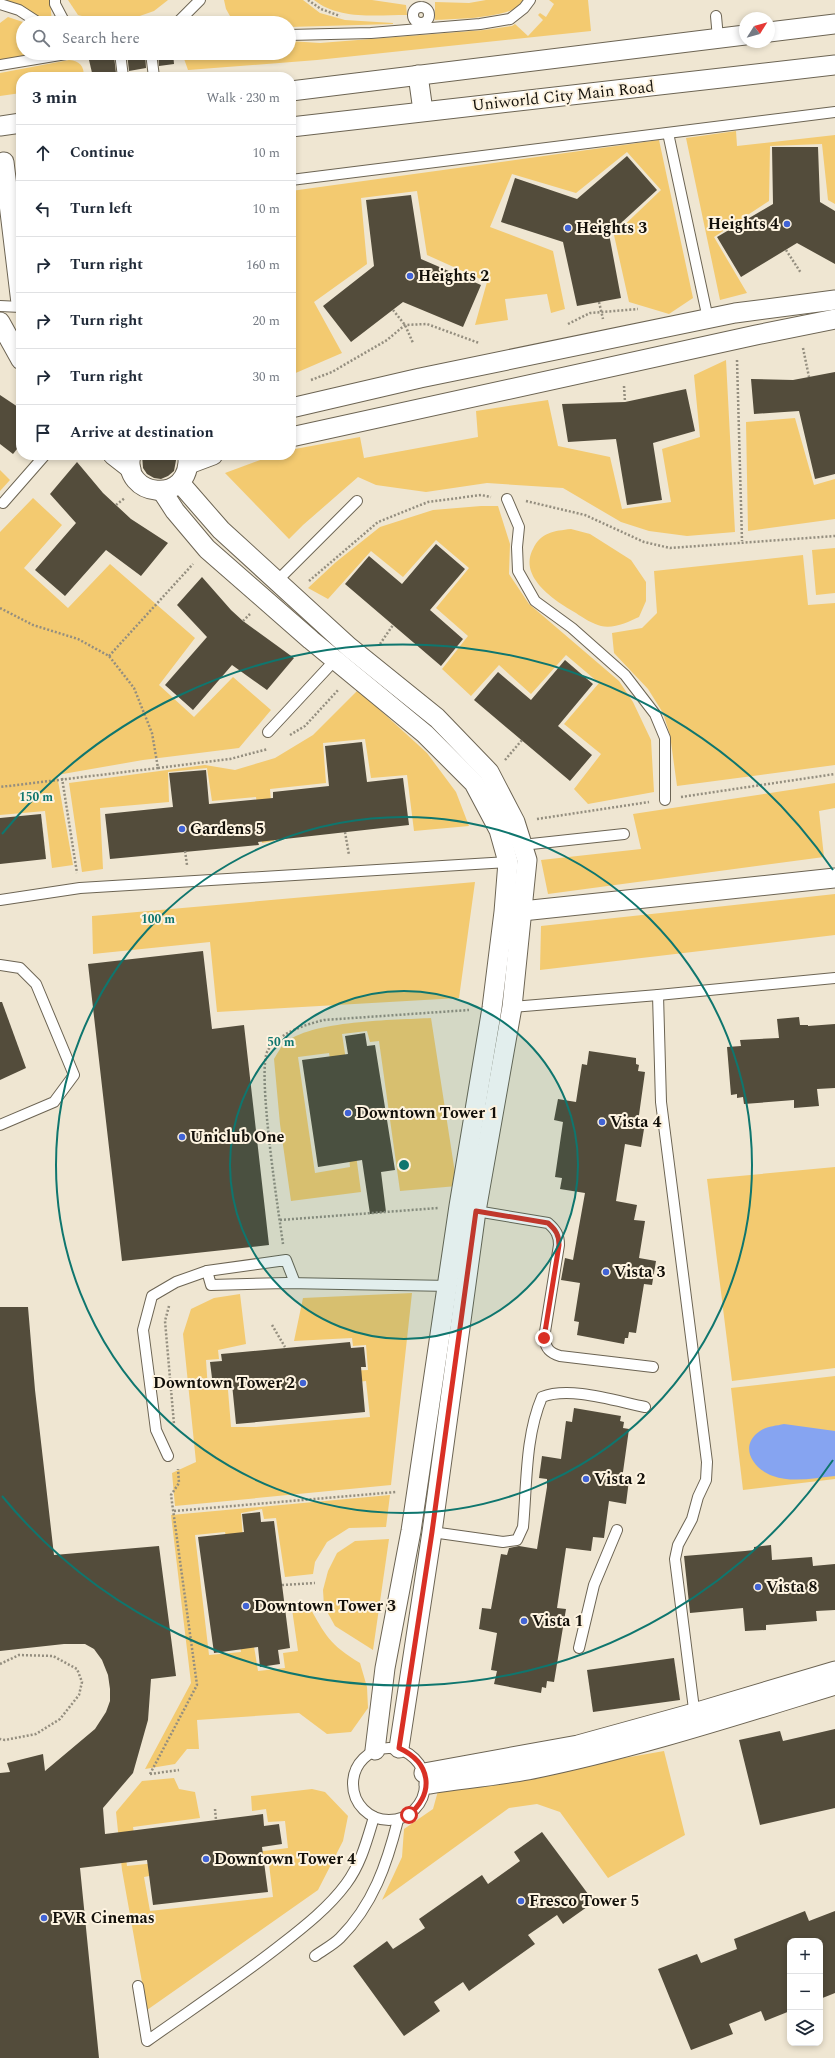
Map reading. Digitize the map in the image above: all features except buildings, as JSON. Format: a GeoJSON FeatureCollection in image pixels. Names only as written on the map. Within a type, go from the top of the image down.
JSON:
{"type":"FeatureCollection","features":[{"type":"Feature","properties":{"kind":"street"},"geometry":{"type":"LineString","coordinates":[[775,31],[835,24]]}},
{"type":"Feature","properties":{"kind":"street"},"geometry":{"type":"LineString","coordinates":[[296,90],[739,36]]}},
{"type":"Feature","properties":{"kind":"street","name":"Uniworld City Main Road"},"geometry":{"type":"LineString","coordinates":[[296,126],[835,65]]}},
{"type":"Feature","properties":{"kind":"street"},"geometry":{"type":"LineString","coordinates":[[418,75],[423,111]]}},
{"type":"Feature","properties":{"kind":"street"},"geometry":{"type":"LineString","coordinates":[[0,126],[16,124]]}},
{"type":"Feature","properties":{"kind":"street"},"geometry":{"type":"LineString","coordinates":[[8,162],[16,249]]}},
{"type":"Feature","properties":{"kind":"street"},"geometry":{"type":"LineString","coordinates":[[296,407],[420,378],[735,313],[835,300]]}},
{"type":"Feature","properties":{"kind":"street"},"geometry":{"type":"LineString","coordinates":[[296,436],[737,339],[835,319]]}},
{"type":"Feature","properties":{"kind":"street"},"geometry":{"type":"LineString","coordinates":[[0,322],[16,351]]}},
{"type":"Feature","properties":{"kind":"street"},"geometry":{"type":"LineString","coordinates":[[131,462],[135,478],[142,486],[152,490],[162,491],[172,488],[180,482],[186,474],[188,460]]}},
{"type":"Feature","properties":{"kind":"street"},"geometry":{"type":"LineString","coordinates":[[180,482],[221,530],[294,595],[349,647],[437,718],[489,772],[516,822],[527,860],[512,1007],[468,1209],[448,1286],[417,1491],[385,1668],[375,1750]]}},
{"type":"Feature","properties":{"kind":"street"},"geometry":{"type":"LineString","coordinates":[[162,491],[175,511],[207,549],[335,660],[425,734],[474,783],[499,830],[508,862],[504,912],[468,1209],[467,1288],[399,1748]]}},
{"type":"Feature","properties":{"kind":"street"},"geometry":{"type":"LineString","coordinates":[[522,911],[835,878]]}},
{"type":"Feature","properties":{"kind":"street"},"geometry":{"type":"LineString","coordinates":[[409,1538],[431,1536]]}},
{"type":"Feature","properties":{"kind":"street"},"geometry":{"type":"LineString","coordinates":[[425,1779],[527,1770],[580,1758],[696,1720],[835,1671]]}},
{"type":"Feature","properties":{"kind":"street"},"geometry":{"type":"LineString","coordinates":[[696,1720],[835,1685]]}},
{"type":"Feature","properties":{"kind":"lane"},"geometry":{"type":"LineString","coordinates":[[55,0],[55,4],[61,16]]}},
{"type":"Feature","properties":{"kind":"lane"},"geometry":{"type":"LineString","coordinates":[[184,16],[200,0]]}},
{"type":"Feature","properties":{"kind":"lane"},"geometry":{"type":"LineString","coordinates":[[296,35],[371,33],[422,25],[480,24],[510,19],[524,8],[530,0]]}},
{"type":"Feature","properties":{"kind":"lane"},"geometry":{"type":"LineString","coordinates":[[0,4],[19,10],[28,16]]}},
{"type":"Feature","properties":{"kind":"lane"},"geometry":{"type":"LineString","coordinates":[[421,4],[415,10],[414,15],[415,20],[422,25]]}},
{"type":"Feature","properties":{"kind":"lane"},"geometry":{"type":"LineString","coordinates":[[716,16],[718,38]]}},
{"type":"Feature","properties":{"kind":"lane"},"geometry":{"type":"LineString","coordinates":[[0,65],[29,60]]}},
{"type":"Feature","properties":{"kind":"lane"},"geometry":{"type":"LineString","coordinates":[[121,60],[122,72]]}},
{"type":"Feature","properties":{"kind":"lane"},"geometry":{"type":"LineString","coordinates":[[152,60],[153,72]]}},
{"type":"Feature","properties":{"kind":"lane"},"geometry":{"type":"LineString","coordinates":[[296,179],[835,112]]}},
{"type":"Feature","properties":{"kind":"lane"},"geometry":{"type":"LineString","coordinates":[[668,133],[708,319]]}},
{"type":"Feature","properties":{"kind":"lane"},"geometry":{"type":"LineString","coordinates":[[0,306],[16,307]]}},
{"type":"Feature","properties":{"kind":"lane"},"geometry":{"type":"LineString","coordinates":[[3,503],[41,460]]}},
{"type":"Feature","properties":{"kind":"lane"},"geometry":{"type":"LineString","coordinates":[[507,499],[520,527],[517,547],[518,571],[535,600],[572,628],[625,675],[655,714],[665,738],[665,800]]}},
{"type":"Feature","properties":{"kind":"lane"},"geometry":{"type":"LineString","coordinates":[[277,580],[357,501]]}},
{"type":"Feature","properties":{"kind":"lane"},"geometry":{"type":"LineString","coordinates":[[268,732],[335,660]]}},
{"type":"Feature","properties":{"kind":"lane"},"geometry":{"type":"LineString","coordinates":[[522,845],[624,834]]}},
{"type":"Feature","properties":{"kind":"lane"},"geometry":{"type":"LineString","coordinates":[[0,900],[80,888],[508,862]]}},
{"type":"Feature","properties":{"kind":"lane"},"geometry":{"type":"LineString","coordinates":[[0,965],[20,968],[36,984],[74,1075],[54,1102],[0,1125]]}},
{"type":"Feature","properties":{"kind":"lane"},"geometry":{"type":"LineString","coordinates":[[512,1007],[835,978]]}},
{"type":"Feature","properties":{"kind":"lane"},"geometry":{"type":"LineString","coordinates":[[658,995],[661,1102],[707,1462],[706,1480],[698,1497],[692,1519],[678,1545],[675,1559],[696,1720]]}},
{"type":"Feature","properties":{"kind":"lane"},"geometry":{"type":"LineString","coordinates":[[468,1209],[548,1223],[556,1230],[559,1237],[559,1245],[544,1338],[545,1346],[551,1353],[560,1356],[653,1368]]}},
{"type":"Feature","properties":{"kind":"lane"},"geometry":{"type":"LineString","coordinates":[[168,1456],[156,1430],[143,1330],[152,1296],[176,1282],[207,1271],[286,1260],[295,1284]]}},
{"type":"Feature","properties":{"kind":"lane"},"geometry":{"type":"LineString","coordinates":[[207,1271],[211,1285],[295,1284],[448,1286],[467,1288]]}},
{"type":"Feature","properties":{"kind":"lane"},"geometry":{"type":"LineString","coordinates":[[431,1536],[503,1542],[517,1540],[523,1527],[531,1432],[535,1414],[542,1397],[552,1393],[580,1394],[645,1407]]}},
{"type":"Feature","properties":{"kind":"lane"},"geometry":{"type":"LineString","coordinates":[[579,1648],[594,1586],[617,1530]]}},
{"type":"Feature","properties":{"kind":"lane"},"geometry":{"type":"LineString","coordinates":[[386,1747],[399,1748],[410,1753],[419,1762],[425,1779],[424,1797],[418,1807],[409,1815],[398,1820],[386,1820],[374,1817],[364,1810],[357,1801],[353,1789],[353,1777],[358,1766],[365,1756],[375,1750],[386,1747]]}},
{"type":"Feature","properties":{"kind":"lane"},"geometry":{"type":"LineString","coordinates":[[138,1986],[147,2041],[266,1957],[331,1902],[347,1884],[360,1860],[374,1817]]}},
{"type":"Feature","properties":{"kind":"lane"},"geometry":{"type":"LineString","coordinates":[[315,1956],[340,1938],[369,1902],[389,1855],[398,1820]]}},
{"type":"Feature","properties":{"kind":"path"},"geometry":{"type":"LineString","coordinates":[[786,250],[801,273]]}},
{"type":"Feature","properties":{"kind":"path"},"geometry":{"type":"LineString","coordinates":[[599,302],[603,320]]}},
{"type":"Feature","properties":{"kind":"path"},"geometry":{"type":"LineString","coordinates":[[393,310],[405,325],[413,343]]}},
{"type":"Feature","properties":{"kind":"path"},"geometry":{"type":"LineString","coordinates":[[564,327],[590,313],[602,311],[639,310]]}},
{"type":"Feature","properties":{"kind":"path"},"geometry":{"type":"LineString","coordinates":[[306,381],[332,372],[387,340],[405,325],[427,324],[484,344]]}},
{"type":"Feature","properties":{"kind":"path"},"geometry":{"type":"LineString","coordinates":[[737,339],[742,541]]}},
{"type":"Feature","properties":{"kind":"path"},"geometry":{"type":"LineString","coordinates":[[805,356],[809,376]]}},
{"type":"Feature","properties":{"kind":"path"},"geometry":{"type":"LineString","coordinates":[[624,388],[625,402]]}},
{"type":"Feature","properties":{"kind":"path"},"geometry":{"type":"LineString","coordinates":[[294,595],[333,559],[378,522],[428,502],[481,495],[537,502],[586,515],[644,542],[670,548],[742,541],[835,536]]}},
{"type":"Feature","properties":{"kind":"path"},"geometry":{"type":"LineString","coordinates":[[116,505],[128,496]]}},
{"type":"Feature","properties":{"kind":"path"},"geometry":{"type":"LineString","coordinates":[[109,656],[207,549]]}},
{"type":"Feature","properties":{"kind":"path"},"geometry":{"type":"LineString","coordinates":[[0,608],[33,625],[78,639],[109,656],[134,688],[152,733],[158,768],[62,778],[0,787]]}},
{"type":"Feature","properties":{"kind":"path"},"geometry":{"type":"LineString","coordinates":[[382,641],[393,625]]}},
{"type":"Feature","properties":{"kind":"path"},"geometry":{"type":"LineString","coordinates":[[506,759],[522,740]]}},
{"type":"Feature","properties":{"kind":"path"},"geometry":{"type":"LineString","coordinates":[[62,778],[80,888]]}},
{"type":"Feature","properties":{"kind":"path"},"geometry":{"type":"LineString","coordinates":[[345,832],[348,849]]}},
{"type":"Feature","properties":{"kind":"path"},"geometry":{"type":"LineString","coordinates":[[185,851],[186,865]]}},
{"type":"Feature","properties":{"kind":"path"},"geometry":{"type":"LineString","coordinates":[[286,1260],[280,1220],[264,1069],[267,1051],[279,1038],[302,1026],[324,1020],[492,1008]]}},
{"type":"Feature","properties":{"kind":"path"},"geometry":{"type":"LineString","coordinates":[[280,1220],[468,1209]]}},
{"type":"Feature","properties":{"kind":"path"},"geometry":{"type":"LineString","coordinates":[[175,1430],[165,1321],[176,1282]]}},
{"type":"Feature","properties":{"kind":"path"},"geometry":{"type":"LineString","coordinates":[[272,1325],[285,1348]]}},
{"type":"Feature","properties":{"kind":"path"},"geometry":{"type":"LineString","coordinates":[[178,1464],[179,1483],[171,1495],[197,1685],[150,1774],[179,1770]]}},
{"type":"Feature","properties":{"kind":"path"},"geometry":{"type":"LineString","coordinates":[[174,1511],[417,1491]]}},
{"type":"Feature","properties":{"kind":"path"},"geometry":{"type":"LineString","coordinates":[[282,1585],[315,1583]]}},
{"type":"Feature","properties":{"kind":"path"},"geometry":{"type":"LineString","coordinates":[[0,1664],[19,1655],[53,1656],[77,1669],[82,1682],[79,1695],[60,1719],[36,1734],[4,1740],[0,1739]]}},
{"type":"Feature","properties":{"kind":"path"},"geometry":{"type":"LineString","coordinates":[[215,1809],[216,1820]]}},
{"type":"Feature","properties":{"kind":"shaded area"},"geometry":{"type":"Polygon","coordinates":[[[4,0],[50,0],[51,16],[36,16],[21,7],[4,0]]]}},
{"type":"Feature","properties":{"kind":"shaded area"},"geometry":{"type":"Polygon","coordinates":[[[68,0],[168,0],[154,11],[140,16],[78,15],[68,0]]]}},
{"type":"Feature","properties":{"kind":"shaded area"},"geometry":{"type":"Polygon","coordinates":[[[224,0],[303,0],[320,13],[345,20],[393,24],[296,27],[296,16],[230,16],[226,9],[224,0]]]}},
{"type":"Feature","properties":{"kind":"shaded area"},"geometry":{"type":"Polygon","coordinates":[[[314,0],[372,0],[406,5],[407,15],[371,16],[346,14],[335,11],[314,0]]]}},
{"type":"Feature","properties":{"kind":"shaded area"},"geometry":{"type":"Polygon","coordinates":[[[486,0],[526,0],[510,11],[484,17],[435,20],[435,2],[469,3],[486,0]]]}},
{"type":"Feature","properties":{"kind":"shaded area"},"geometry":{"type":"Polygon","coordinates":[[[549,0],[588,0],[591,31],[317,60],[188,70],[184,60],[296,60],[296,41],[320,43],[484,30],[512,26],[515,24],[528,36],[543,20],[538,15],[540,13],[546,17],[554,4],[549,0]]]}},
{"type":"Feature","properties":{"kind":"shaded area"},"geometry":{"type":"Polygon","coordinates":[[[8,17],[16,20],[16,57],[0,60],[0,23],[8,17]]]}},
{"type":"Feature","properties":{"kind":"shaded area"},"geometry":{"type":"Polygon","coordinates":[[[69,60],[79,63],[83,72],[16,72],[16,94],[0,96],[0,73],[69,60]]]}},
{"type":"Feature","properties":{"kind":"shaded area"},"geometry":{"type":"Polygon","coordinates":[[[736,131],[737,146],[835,135],[835,204],[828,200],[822,144],[770,146],[769,201],[714,237],[747,293],[720,300],[686,138],[736,131]]]}},
{"type":"Feature","properties":{"kind":"shaded area"},"geometry":{"type":"Polygon","coordinates":[[[659,140],[693,298],[669,314],[629,302],[614,235],[661,190],[627,152],[576,193],[512,174],[490,227],[553,251],[565,309],[551,313],[547,294],[505,299],[508,320],[475,325],[487,282],[427,255],[417,191],[361,198],[367,264],[314,302],[342,353],[296,373],[296,190],[659,140]]]}},
{"type":"Feature","properties":{"kind":"shaded area"},"geometry":{"type":"Polygon","coordinates":[[[726,360],[735,532],[687,536],[649,531],[621,522],[563,488],[487,483],[426,492],[376,485],[358,477],[289,539],[225,473],[260,460],[296,460],[296,449],[360,437],[364,458],[478,437],[476,411],[548,400],[558,446],[610,457],[622,509],[671,502],[662,449],[700,437],[694,375],[726,360]]]}},
{"type":"Feature","properties":{"kind":"shaded area"},"geometry":{"type":"Polygon","coordinates":[[[795,418],[814,485],[835,479],[835,519],[748,531],[746,422],[795,418]]]}},
{"type":"Feature","properties":{"kind":"shaded area"},"geometry":{"type":"Polygon","coordinates":[[[0,470],[10,480],[0,491],[0,470]]]}},
{"type":"Feature","properties":{"kind":"shaded area"},"geometry":{"type":"Polygon","coordinates":[[[33,498],[62,525],[24,568],[68,608],[110,564],[195,638],[159,685],[194,717],[233,677],[271,710],[239,748],[143,760],[57,775],[73,865],[52,868],[45,811],[0,815],[0,532],[33,498]]]}},
{"type":"Feature","properties":{"kind":"shaded area"},"geometry":{"type":"Polygon","coordinates":[[[498,506],[510,544],[509,574],[529,604],[619,681],[633,702],[651,740],[654,792],[588,804],[574,789],[601,754],[564,724],[599,683],[566,655],[531,694],[499,665],[471,696],[442,669],[468,636],[436,608],[469,568],[436,540],[403,577],[371,551],[328,599],[308,588],[336,562],[380,527],[433,510],[498,506]]]}},
{"type":"Feature","properties":{"kind":"shaded area"},"geometry":{"type":"Polygon","coordinates":[[[571,529],[590,534],[631,560],[646,582],[646,601],[639,617],[626,623],[611,627],[598,625],[585,619],[558,602],[541,587],[534,578],[530,569],[530,559],[536,543],[549,533],[571,529]]]}},
{"type":"Feature","properties":{"kind":"shaded area"},"geometry":{"type":"Polygon","coordinates":[[[835,548],[835,593],[816,595],[812,550],[835,548]]]}},
{"type":"Feature","properties":{"kind":"shaded area"},"geometry":{"type":"Polygon","coordinates":[[[803,555],[808,605],[835,603],[835,765],[677,786],[670,735],[663,713],[648,689],[614,653],[612,633],[642,628],[657,613],[654,571],[803,555]]]}},
{"type":"Feature","properties":{"kind":"shaded area"},"geometry":{"type":"Polygon","coordinates":[[[358,690],[427,753],[456,792],[469,826],[414,831],[407,775],[371,778],[365,739],[323,743],[326,783],[270,789],[274,841],[262,843],[256,797],[212,801],[207,768],[168,772],[169,802],[100,808],[103,869],[82,872],[69,783],[205,765],[235,770],[275,758],[313,735],[358,690]]]}},
{"type":"Feature","properties":{"kind":"shaded area"},"geometry":{"type":"Polygon","coordinates":[[[835,783],[835,808],[819,811],[824,857],[548,894],[541,860],[641,849],[633,814],[835,783]]]}},
{"type":"Feature","properties":{"kind":"shaded area"},"geometry":{"type":"Polygon","coordinates":[[[475,882],[459,998],[217,1012],[210,942],[93,954],[92,916],[475,882]]]}},
{"type":"Feature","properties":{"kind":"shaded area"},"geometry":{"type":"Polygon","coordinates":[[[835,894],[835,935],[540,970],[541,926],[835,894]]]}},
{"type":"Feature","properties":{"kind":"shaded area"},"geometry":{"type":"Polygon","coordinates":[[[431,1018],[457,1186],[400,1191],[379,1041],[370,1042],[367,1031],[342,1034],[349,1080],[334,1082],[329,1053],[298,1057],[315,1173],[350,1167],[349,1156],[356,1155],[361,1192],[291,1201],[280,1124],[274,1059],[281,1047],[296,1036],[313,1030],[332,1026],[376,1021],[431,1018]]]}},
{"type":"Feature","properties":{"kind":"shaded area"},"geometry":{"type":"Polygon","coordinates":[[[835,1167],[835,1368],[732,1381],[707,1179],[835,1167]]]}},
{"type":"Feature","properties":{"kind":"shaded area"},"geometry":{"type":"Polygon","coordinates":[[[412,1293],[391,1485],[175,1506],[172,1473],[196,1462],[183,1334],[191,1309],[214,1298],[240,1294],[246,1344],[218,1350],[219,1359],[206,1360],[208,1390],[228,1390],[231,1427],[256,1427],[370,1417],[366,1381],[348,1383],[347,1371],[368,1370],[366,1345],[353,1346],[352,1338],[294,1341],[303,1298],[412,1293]]]}},
{"type":"Feature","properties":{"kind":"shaded area"},"geometry":{"type":"Polygon","coordinates":[[[835,1376],[835,1479],[743,1490],[731,1388],[835,1376]]]}},
{"type":"Feature","properties":{"kind":"shaded area"},"geometry":{"type":"Polygon","coordinates":[[[390,1495],[386,1527],[349,1528],[327,1542],[315,1562],[313,1574],[285,1577],[276,1518],[264,1519],[262,1509],[241,1513],[244,1552],[229,1554],[225,1532],[195,1535],[209,1655],[241,1652],[239,1635],[252,1634],[258,1671],[285,1668],[283,1653],[298,1651],[292,1609],[309,1606],[329,1639],[342,1651],[360,1663],[367,1687],[368,1708],[351,1732],[327,1734],[299,1713],[197,1720],[199,1749],[187,1749],[175,1764],[145,1769],[191,1683],[171,1515],[390,1495]]]}},
{"type":"Feature","properties":{"kind":"shaded area"},"geometry":{"type":"Polygon","coordinates":[[[389,1539],[373,1650],[335,1626],[324,1606],[323,1590],[328,1571],[337,1553],[355,1541],[389,1539]]]}},
{"type":"Feature","properties":{"kind":"shaded area"},"geometry":{"type":"Polygon","coordinates":[[[664,1751],[685,1835],[608,1878],[560,1812],[537,1804],[509,1808],[382,1900],[402,1857],[404,1829],[433,1809],[438,1791],[664,1751]]]}},
{"type":"Feature","properties":{"kind":"shaded area"},"geometry":{"type":"Polygon","coordinates":[[[174,1778],[179,1789],[195,1792],[200,1818],[133,1827],[135,1840],[124,1841],[127,1866],[165,1862],[166,1873],[144,1877],[150,1911],[273,1897],[269,1864],[249,1864],[249,1853],[288,1848],[285,1821],[268,1822],[266,1809],[252,1811],[251,1796],[312,1789],[325,1792],[348,1816],[343,1841],[318,1890],[147,2010],[122,1870],[116,1812],[142,1781],[174,1778]]]}},
{"type":"Feature","properties":{"kind":"water"},"geometry":{"type":"Polygon","coordinates":[[[784,1424],[835,1431],[835,1476],[804,1479],[780,1478],[766,1473],[754,1463],[749,1450],[753,1437],[766,1428],[784,1424]]]}},
{"type":"Feature","properties":{"kind":"place","name":"Heights 4"},"geometry":{"type":"Point","coordinates":[787,224]}},
{"type":"Feature","properties":{"kind":"place","name":"Heights 3"},"geometry":{"type":"Point","coordinates":[568,228]}},
{"type":"Feature","properties":{"kind":"place","name":"Heights 2"},"geometry":{"type":"Point","coordinates":[410,276]}},
{"type":"Feature","properties":{"kind":"place","name":"Gardens 5"},"geometry":{"type":"Point","coordinates":[182,829]}},
{"type":"Feature","properties":{"kind":"place","name":"Downtown Tower 1"},"geometry":{"type":"Point","coordinates":[348,1113]}},
{"type":"Feature","properties":{"kind":"place","name":"Vista 4"},"geometry":{"type":"Point","coordinates":[602,1122]}},
{"type":"Feature","properties":{"kind":"place","name":"Uniclub One"},"geometry":{"type":"Point","coordinates":[182,1137]}},
{"type":"Feature","properties":{"kind":"place","name":"Vista 3"},"geometry":{"type":"Point","coordinates":[606,1272]}},
{"type":"Feature","properties":{"kind":"place","name":"Downtown Tower 2"},"geometry":{"type":"Point","coordinates":[303,1383]}},
{"type":"Feature","properties":{"kind":"place","name":"Vista 2"},"geometry":{"type":"Point","coordinates":[586,1479]}},
{"type":"Feature","properties":{"kind":"place","name":"Vista 8"},"geometry":{"type":"Point","coordinates":[758,1587]}},
{"type":"Feature","properties":{"kind":"place","name":"Downtown Tower 3"},"geometry":{"type":"Point","coordinates":[246,1606]}},
{"type":"Feature","properties":{"kind":"place","name":"Vista 1"},"geometry":{"type":"Point","coordinates":[524,1621]}},
{"type":"Feature","properties":{"kind":"place","name":"Downtown Tower 4"},"geometry":{"type":"Point","coordinates":[206,1859]}},
{"type":"Feature","properties":{"kind":"place","name":"Fresco Tower 5"},"geometry":{"type":"Point","coordinates":[521,1901]}},
{"type":"Feature","properties":{"kind":"place","name":"PVR Cinemas"},"geometry":{"type":"Point","coordinates":[44,1918]}},
{"type":"Feature","properties":{"kind":"route"},"geometry":{"type":"LineString","coordinates":[[409,1815],[418,1807],[424,1797],[426,1785],[424,1773],[419,1762],[410,1753],[399,1748],[467,1288],[476,1211],[548,1223],[556,1230],[559,1237],[559,1245],[544,1338]]}}]}
